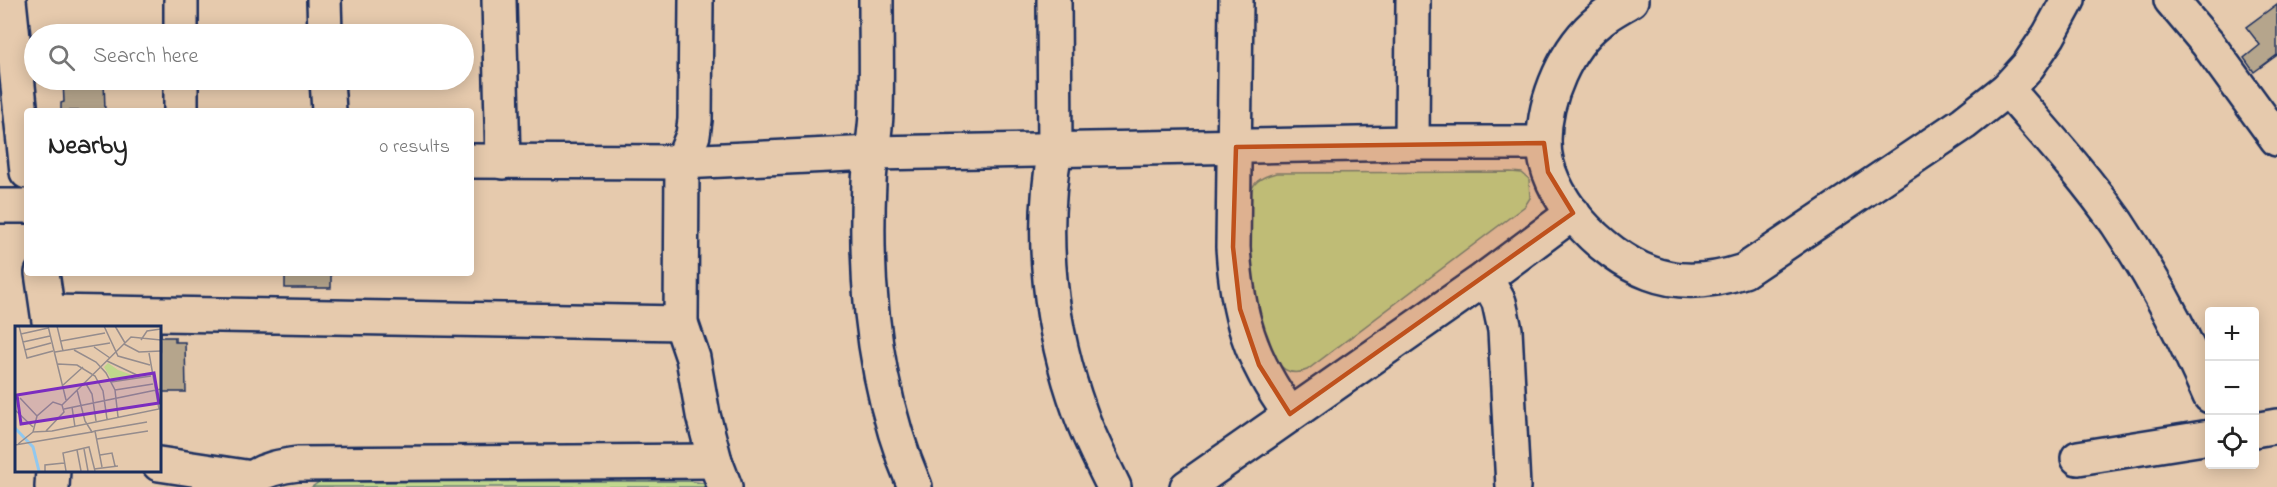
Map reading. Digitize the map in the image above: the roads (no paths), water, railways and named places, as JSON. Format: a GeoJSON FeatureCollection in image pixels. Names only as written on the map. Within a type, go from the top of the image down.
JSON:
{"type":"FeatureCollection","features":[{"type":"Feature","properties":{"kind":"street"},"geometry":{"type":"LineString","coordinates":[[9,0],[24,143]]}},
{"type":"Feature","properties":{"kind":"street"},"geometry":{"type":"LineString","coordinates":[[181,0],[181,24]]}},
{"type":"Feature","properties":{"kind":"street"},"geometry":{"type":"LineString","coordinates":[[324,0],[325,24]]}},
{"type":"Feature","properties":{"kind":"street"},"geometry":{"type":"LineString","coordinates":[[499,0],[503,162]]}},
{"type":"Feature","properties":{"kind":"street"},"geometry":{"type":"LineString","coordinates":[[160,464],[255,483],[261,472],[298,464],[720,474],[703,415],[693,358],[681,323],[682,162],[693,135],[695,120],[696,0]]}},
{"type":"Feature","properties":{"kind":"street"},"geometry":{"type":"LineString","coordinates":[[876,0],[876,115],[867,228],[872,326],[889,413],[915,487]]}},
{"type":"Feature","properties":{"kind":"street"},"geometry":{"type":"LineString","coordinates":[[1054,0],[1055,150],[1051,170],[1048,221],[1053,303],[1073,392],[1114,487]]}},
{"type":"Feature","properties":{"kind":"street"},"geometry":{"type":"LineString","coordinates":[[1236,0],[1233,247],[1240,309],[1259,365],[1290,414]]}},
{"type":"Feature","properties":{"kind":"street"},"geometry":{"type":"LineString","coordinates":[[1412,143],[1413,0]]}},
{"type":"Feature","properties":{"kind":"street"},"geometry":{"type":"LineString","coordinates":[[1630,0],[1600,10],[1569,58],[1555,86],[1546,116],[1544,143],[1548,172],[1573,213],[1597,241],[1623,260],[1651,274],[1700,281],[1722,278],[1744,271],[1964,123],[2007,89],[2028,66],[2049,35],[2068,0]]}},
{"type":"Feature","properties":{"kind":"street"},"geometry":{"type":"LineString","coordinates":[[2171,0],[2208,44],[2277,139]]}},
{"type":"Feature","properties":{"kind":"street"},"geometry":{"type":"LineString","coordinates":[[2007,89],[2072,164],[2135,251],[2186,343],[2205,385]]}},
{"type":"Feature","properties":{"kind":"street"},"geometry":{"type":"LineString","coordinates":[[181,90],[182,108]]}},
{"type":"Feature","properties":{"kind":"street"},"geometry":{"type":"LineString","coordinates":[[328,90],[329,108]]}},
{"type":"Feature","properties":{"kind":"street"},"geometry":{"type":"LineString","coordinates":[[474,161],[682,162],[872,153],[1412,143],[1544,143]]}},
{"type":"Feature","properties":{"kind":"street"},"geometry":{"type":"LineString","coordinates":[[0,206],[24,206]]}},
{"type":"Feature","properties":{"kind":"street"},"geometry":{"type":"LineString","coordinates":[[1187,487],[1486,278],[1573,213]]}},
{"type":"Feature","properties":{"kind":"street"},"geometry":{"type":"LineString","coordinates":[[42,276],[49,320],[681,323]]}},
{"type":"Feature","properties":{"kind":"street"},"geometry":{"type":"LineString","coordinates":[[1486,278],[1499,302],[1505,330],[1513,487]]}},
{"type":"Feature","properties":{"kind":"street"},"geometry":{"type":"LineString","coordinates":[[2259,429],[2277,426]]}},
{"type":"Feature","properties":{"kind":"street"},"geometry":{"type":"LineString","coordinates":[[2078,458],[2205,438]]}},
{"type":"Feature","properties":{"kind":"street"},"geometry":{"type":"LineString","coordinates":[[52,487],[53,472]]}}]}
